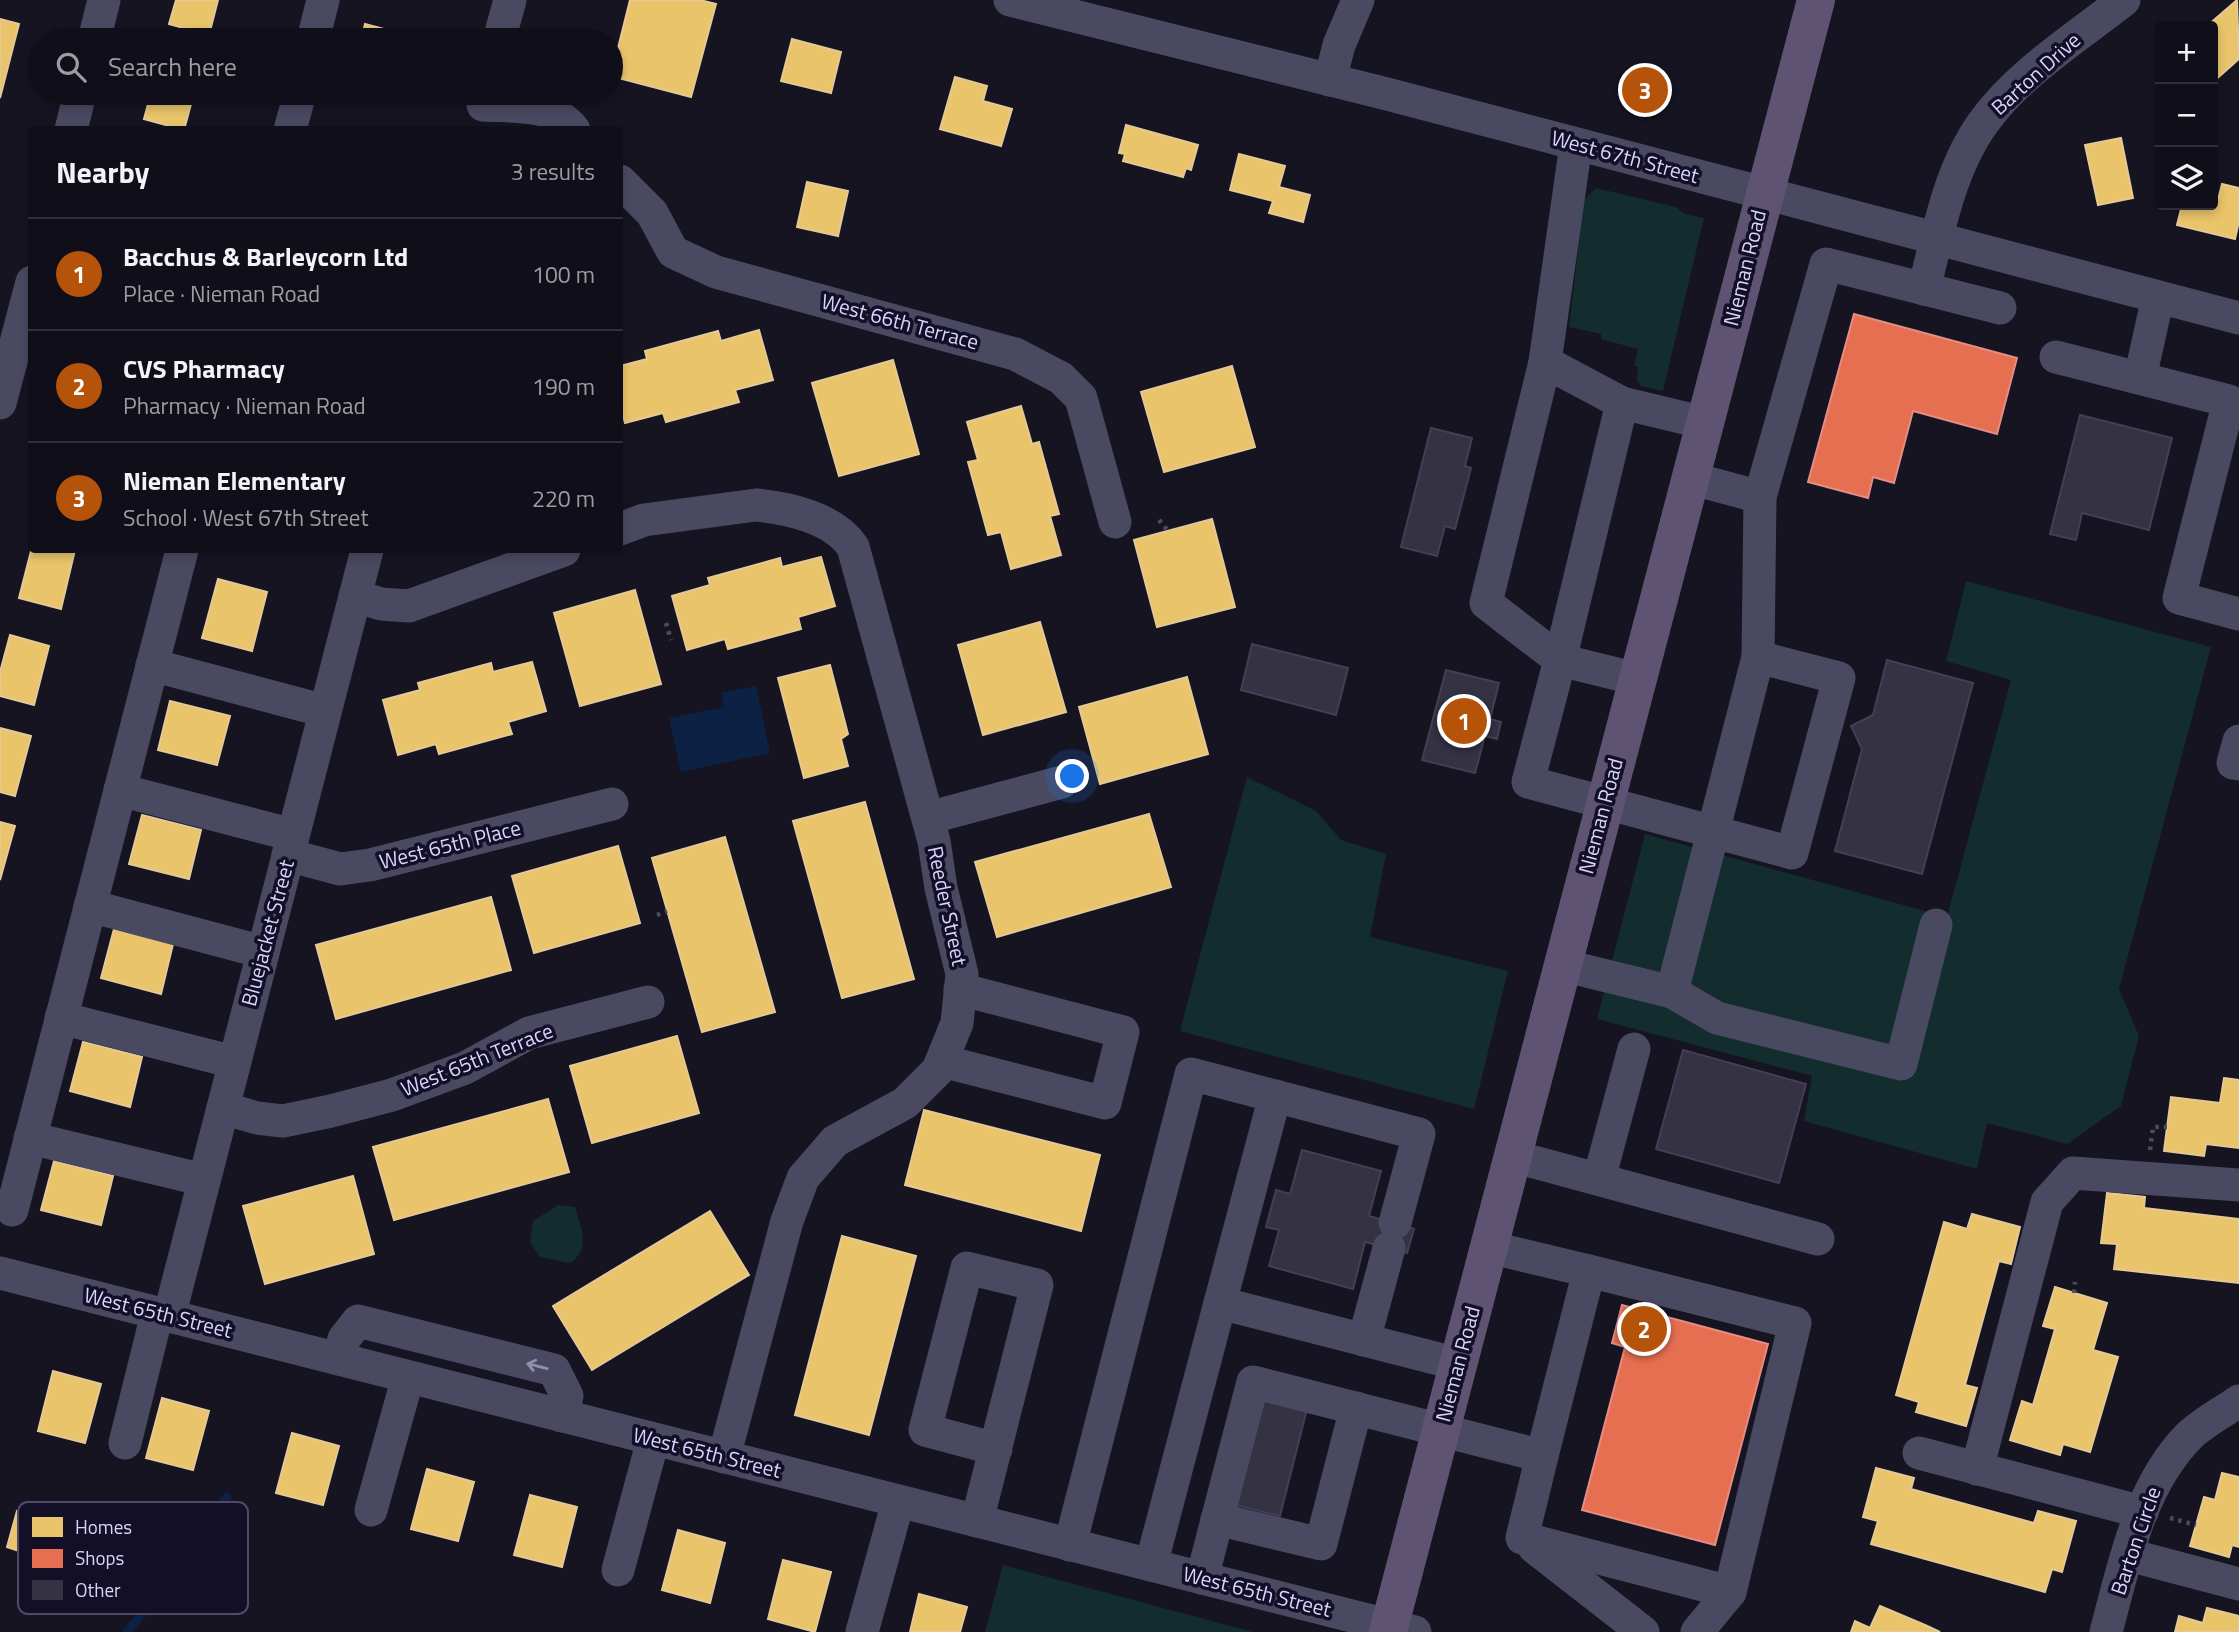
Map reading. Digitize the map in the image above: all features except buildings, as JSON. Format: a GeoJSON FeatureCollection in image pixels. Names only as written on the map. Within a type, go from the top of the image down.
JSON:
{"type":"FeatureCollection","features":[{"type":"Feature","properties":{"kind":"main road","name":"Nieman Road"},"geometry":{"type":"LineString","coordinates":[[1397,1630],[1441,1430],[1816,0]]}},
{"type":"Feature","properties":{"kind":"street"},"geometry":{"type":"LineString","coordinates":[[97,28],[104,0]]}},
{"type":"Feature","properties":{"kind":"street"},"geometry":{"type":"LineString","coordinates":[[316,28],[323,0]]}},
{"type":"Feature","properties":{"kind":"street"},"geometry":{"type":"LineString","coordinates":[[502,28],[510,0]]}},
{"type":"Feature","properties":{"kind":"street","name":"West 67th Street"},"geometry":{"type":"LineString","coordinates":[[1010,0],[1330,80],[1936,241],[2239,318]]}},
{"type":"Feature","properties":{"kind":"street"},"geometry":{"type":"LineString","coordinates":[[1330,80],[1339,45],[1358,0]]}},
{"type":"Feature","properties":{"kind":"street","name":"Barton Drive"},"geometry":{"type":"LineString","coordinates":[[1924,289],[1951,190],[1970,144],[1984,121],[2024,80],[2124,0]]}},
{"type":"Feature","properties":{"kind":"street"},"geometry":{"type":"LineString","coordinates":[[72,126],[77,105]]}},
{"type":"Feature","properties":{"kind":"street"},"geometry":{"type":"LineString","coordinates":[[291,126],[297,105]]}},
{"type":"Feature","properties":{"kind":"street"},"geometry":{"type":"LineString","coordinates":[[482,109],[546,108],[571,126]]}},
{"type":"Feature","properties":{"kind":"street"},"geometry":{"type":"LineString","coordinates":[[1576,144],[1545,362],[1486,603],[1560,660],[1637,679]]}},
{"type":"Feature","properties":{"kind":"street","name":"West 66th Terrace"},"geometry":{"type":"LineString","coordinates":[[623,184],[652,213],[673,252],[716,272],[1015,354],[1061,378],[1081,398],[1115,522]]}},
{"type":"Feature","properties":{"kind":"street"},"geometry":{"type":"LineString","coordinates":[[1672,992],[1758,657],[1760,497],[1826,264],[2000,308]]}},
{"type":"Feature","properties":{"kind":"street"},"geometry":{"type":"LineString","coordinates":[[0,403],[28,297]]}},
{"type":"Feature","properties":{"kind":"street"},"geometry":{"type":"LineString","coordinates":[[2140,378],[2158,297]]}},
{"type":"Feature","properties":{"kind":"street"},"geometry":{"type":"LineString","coordinates":[[2056,357],[2228,401],[2179,598],[2239,614]]}},
{"type":"Feature","properties":{"kind":"street"},"geometry":{"type":"LineString","coordinates":[[1545,362],[1622,403],[1704,423]]}},
{"type":"Feature","properties":{"kind":"street"},"geometry":{"type":"LineString","coordinates":[[1622,403],[1528,782],[1792,853],[1839,678],[1758,657]]}},
{"type":"Feature","properties":{"kind":"street"},"geometry":{"type":"LineString","coordinates":[[1690,478],[1760,497]]}},
{"type":"Feature","properties":{"kind":"street","name":"Reeder Street"},"geometry":{"type":"LineString","coordinates":[[623,528],[644,520],[756,505],[773,506],[830,524],[846,536],[853,547],[928,817],[941,888],[962,974],[957,1023],[938,1070],[905,1103],[835,1141],[803,1178],[787,1220],[724,1457]]}},
{"type":"Feature","properties":{"kind":"street"},"geometry":{"type":"LineString","coordinates":[[12,1210],[181,553]]}},
{"type":"Feature","properties":{"kind":"street","name":"Bluejacket Street"},"geometry":{"type":"LineString","coordinates":[[125,1443],[204,1180],[367,553]]}},
{"type":"Feature","properties":{"kind":"street"},"geometry":{"type":"LineString","coordinates":[[355,596],[381,604],[409,606],[556,553]]}},
{"type":"Feature","properties":{"kind":"street"},"geometry":{"type":"LineString","coordinates":[[152,665],[325,711]]}},
{"type":"Feature","properties":{"kind":"street"},"geometry":{"type":"LineString","coordinates":[[928,817],[1062,782]]}},
{"type":"Feature","properties":{"kind":"street","name":"West 65th Place"},"geometry":{"type":"LineString","coordinates":[[120,790],[291,845],[341,869],[370,865],[612,804]]}},
{"type":"Feature","properties":{"kind":"street"},"geometry":{"type":"LineString","coordinates":[[90,906],[263,952]]}},
{"type":"Feature","properties":{"kind":"street"},"geometry":{"type":"LineString","coordinates":[[1562,965],[1672,992],[1717,1018],[1900,1064],[1936,925]]}},
{"type":"Feature","properties":{"kind":"street"},"geometry":{"type":"LineString","coordinates":[[942,1061],[1104,1103],[1120,1044],[1123,1032],[960,989]]}},
{"type":"Feature","properties":{"kind":"street","name":"West 65th Terrace"},"geometry":{"type":"LineString","coordinates":[[223,1108],[257,1118],[283,1121],[331,1111],[392,1095],[465,1068],[529,1033],[648,1002]]}},
{"type":"Feature","properties":{"kind":"street"},"geometry":{"type":"LineString","coordinates":[[61,1018],[234,1062]]}},
{"type":"Feature","properties":{"kind":"street"},"geometry":{"type":"LineString","coordinates":[[1599,1179],[1634,1049]]}},
{"type":"Feature","properties":{"kind":"street"},"geometry":{"type":"LineString","coordinates":[[1070,1545],[1191,1074],[1419,1133],[1364,1340]]}},
{"type":"Feature","properties":{"kind":"street"},"geometry":{"type":"LineString","coordinates":[[1151,1565],[1275,1096]]}},
{"type":"Feature","properties":{"kind":"street"},"geometry":{"type":"LineString","coordinates":[[30,1138],[204,1180]]}},
{"type":"Feature","properties":{"kind":"street"},"geometry":{"type":"LineString","coordinates":[[1512,1156],[1818,1239]]}},
{"type":"Feature","properties":{"kind":"street"},"geometry":{"type":"LineString","coordinates":[[1977,1469],[2047,1202],[2073,1173],[2239,1185]]}},
{"type":"Feature","properties":{"kind":"street"},"geometry":{"type":"LineString","coordinates":[[1489,1247],[1795,1324],[1730,1592],[1697,1632]]}},
{"type":"Feature","properties":{"kind":"street"},"geometry":{"type":"LineString","coordinates":[[977,1521],[996,1448],[1037,1285],[967,1268],[925,1430],[996,1448]]}},
{"type":"Feature","properties":{"kind":"street"},"geometry":{"type":"LineString","coordinates":[[1522,1538],[1589,1271]]}},
{"type":"Feature","properties":{"kind":"street","name":"West 65th Street"},"geometry":{"type":"LineString","coordinates":[[2,1280],[163,1315],[339,1359],[1397,1630]]}},
{"type":"Feature","properties":{"kind":"street"},"geometry":{"type":"LineString","coordinates":[[1220,1303],[1458,1364]]}},
{"type":"Feature","properties":{"kind":"street"},"geometry":{"type":"LineString","coordinates":[[339,1359],[344,1339],[358,1321],[554,1370],[568,1396],[562,1416]]}},
{"type":"Feature","properties":{"kind":"street"},"geometry":{"type":"LineString","coordinates":[[371,1510],[408,1377]]}},
{"type":"Feature","properties":{"kind":"street"},"geometry":{"type":"LineString","coordinates":[[1202,1578],[1253,1382],[1542,1457]]}},
{"type":"Feature","properties":{"kind":"street","name":"Barton Circle"},"geometry":{"type":"LineString","coordinates":[[2106,1632],[2142,1513],[2166,1464],[2191,1434],[2239,1401]]}},
{"type":"Feature","properties":{"kind":"street"},"geometry":{"type":"LineString","coordinates":[[1217,1519],[1321,1544],[1356,1408]]}},
{"type":"Feature","properties":{"kind":"street"},"geometry":{"type":"LineString","coordinates":[[618,1570],[653,1440]]}},
{"type":"Feature","properties":{"kind":"street"},"geometry":{"type":"LineString","coordinates":[[1919,1453],[2142,1513]]}},
{"type":"Feature","properties":{"kind":"street"},"geometry":{"type":"LineString","coordinates":[[862,1632],[898,1502]]}},
{"type":"Feature","properties":{"kind":"street"},"geometry":{"type":"LineString","coordinates":[[1522,1538],[1730,1592]]}},
{"type":"Feature","properties":{"kind":"street"},"geometry":{"type":"LineString","coordinates":[[1522,1538],[1643,1632]]}},
{"type":"Feature","properties":{"kind":"street"},"geometry":{"type":"LineString","coordinates":[[2129,1555],[2239,1584]]}},
{"type":"Feature","properties":{"kind":"path"},"geometry":{"type":"LineString","coordinates":[[1158,520],[1168,531]]}},
{"type":"Feature","properties":{"kind":"path"},"geometry":{"type":"LineString","coordinates":[[666,623],[671,640]]}},
{"type":"Feature","properties":{"kind":"path"},"geometry":{"type":"LineString","coordinates":[[657,915],[667,911]]}},
{"type":"Feature","properties":{"kind":"path"},"geometry":{"type":"LineString","coordinates":[[2074,1293],[2075,1282]]}},
{"type":"Feature","properties":{"kind":"green space"},"geometry":{"type":"Polygon","coordinates":[[[1596,188],[1676,207],[1685,214],[1704,218],[1663,391],[1641,386],[1637,380],[1638,367],[1634,366],[1638,349],[1601,339],[1601,334],[1569,327],[1584,200],[1596,188]]]}},
{"type":"Feature","properties":{"kind":"green space"},"geometry":{"type":"Polygon","coordinates":[[[1966,581],[2211,647],[2119,989],[2139,1036],[2121,1106],[2067,1144],[1987,1123],[1977,1169],[1804,1121],[1812,1076],[1597,1019],[1645,834],[1947,917],[2011,680],[1946,661],[1966,581]]]}},
{"type":"Feature","properties":{"kind":"green space"},"geometry":{"type":"Polygon","coordinates":[[[1247,777],[1316,811],[1341,840],[1386,854],[1370,937],[1508,971],[1474,1109],[1180,1031],[1247,777]]]}},
{"type":"Feature","properties":{"kind":"green space"},"geometry":{"type":"Polygon","coordinates":[[[558,1205],[575,1207],[582,1230],[581,1251],[570,1263],[540,1257],[530,1242],[533,1221],[558,1205]]]}},
{"type":"Feature","properties":{"kind":"green space"},"geometry":{"type":"Polygon","coordinates":[[[1003,1565],[1253,1632],[985,1632],[1003,1565]]]}},
{"type":"Feature","properties":{"kind":"water"},"geometry":{"type":"Polygon","coordinates":[[[756,686],[770,753],[681,772],[669,718],[724,707],[721,693],[756,686]]]}},
{"type":"Feature","properties":{"kind":"waterway"},"geometry":{"type":"LineString","coordinates":[[224,1502],[227,1497]]}},
{"type":"Feature","properties":{"kind":"waterway"},"geometry":{"type":"LineString","coordinates":[[127,1632],[142,1614]]}},
{"type":"Feature","properties":{"kind":"place","name":"Nieman Elementary"},"geometry":{"type":"Point","coordinates":[1645,90]}},
{"type":"Feature","properties":{"kind":"place","name":"Bacchus & Barleycorn Ltd"},"geometry":{"type":"Point","coordinates":[1464,721]}},
{"type":"Feature","properties":{"kind":"place","name":"CVS Pharmacy"},"geometry":{"type":"Point","coordinates":[1644,1329]}}]}
